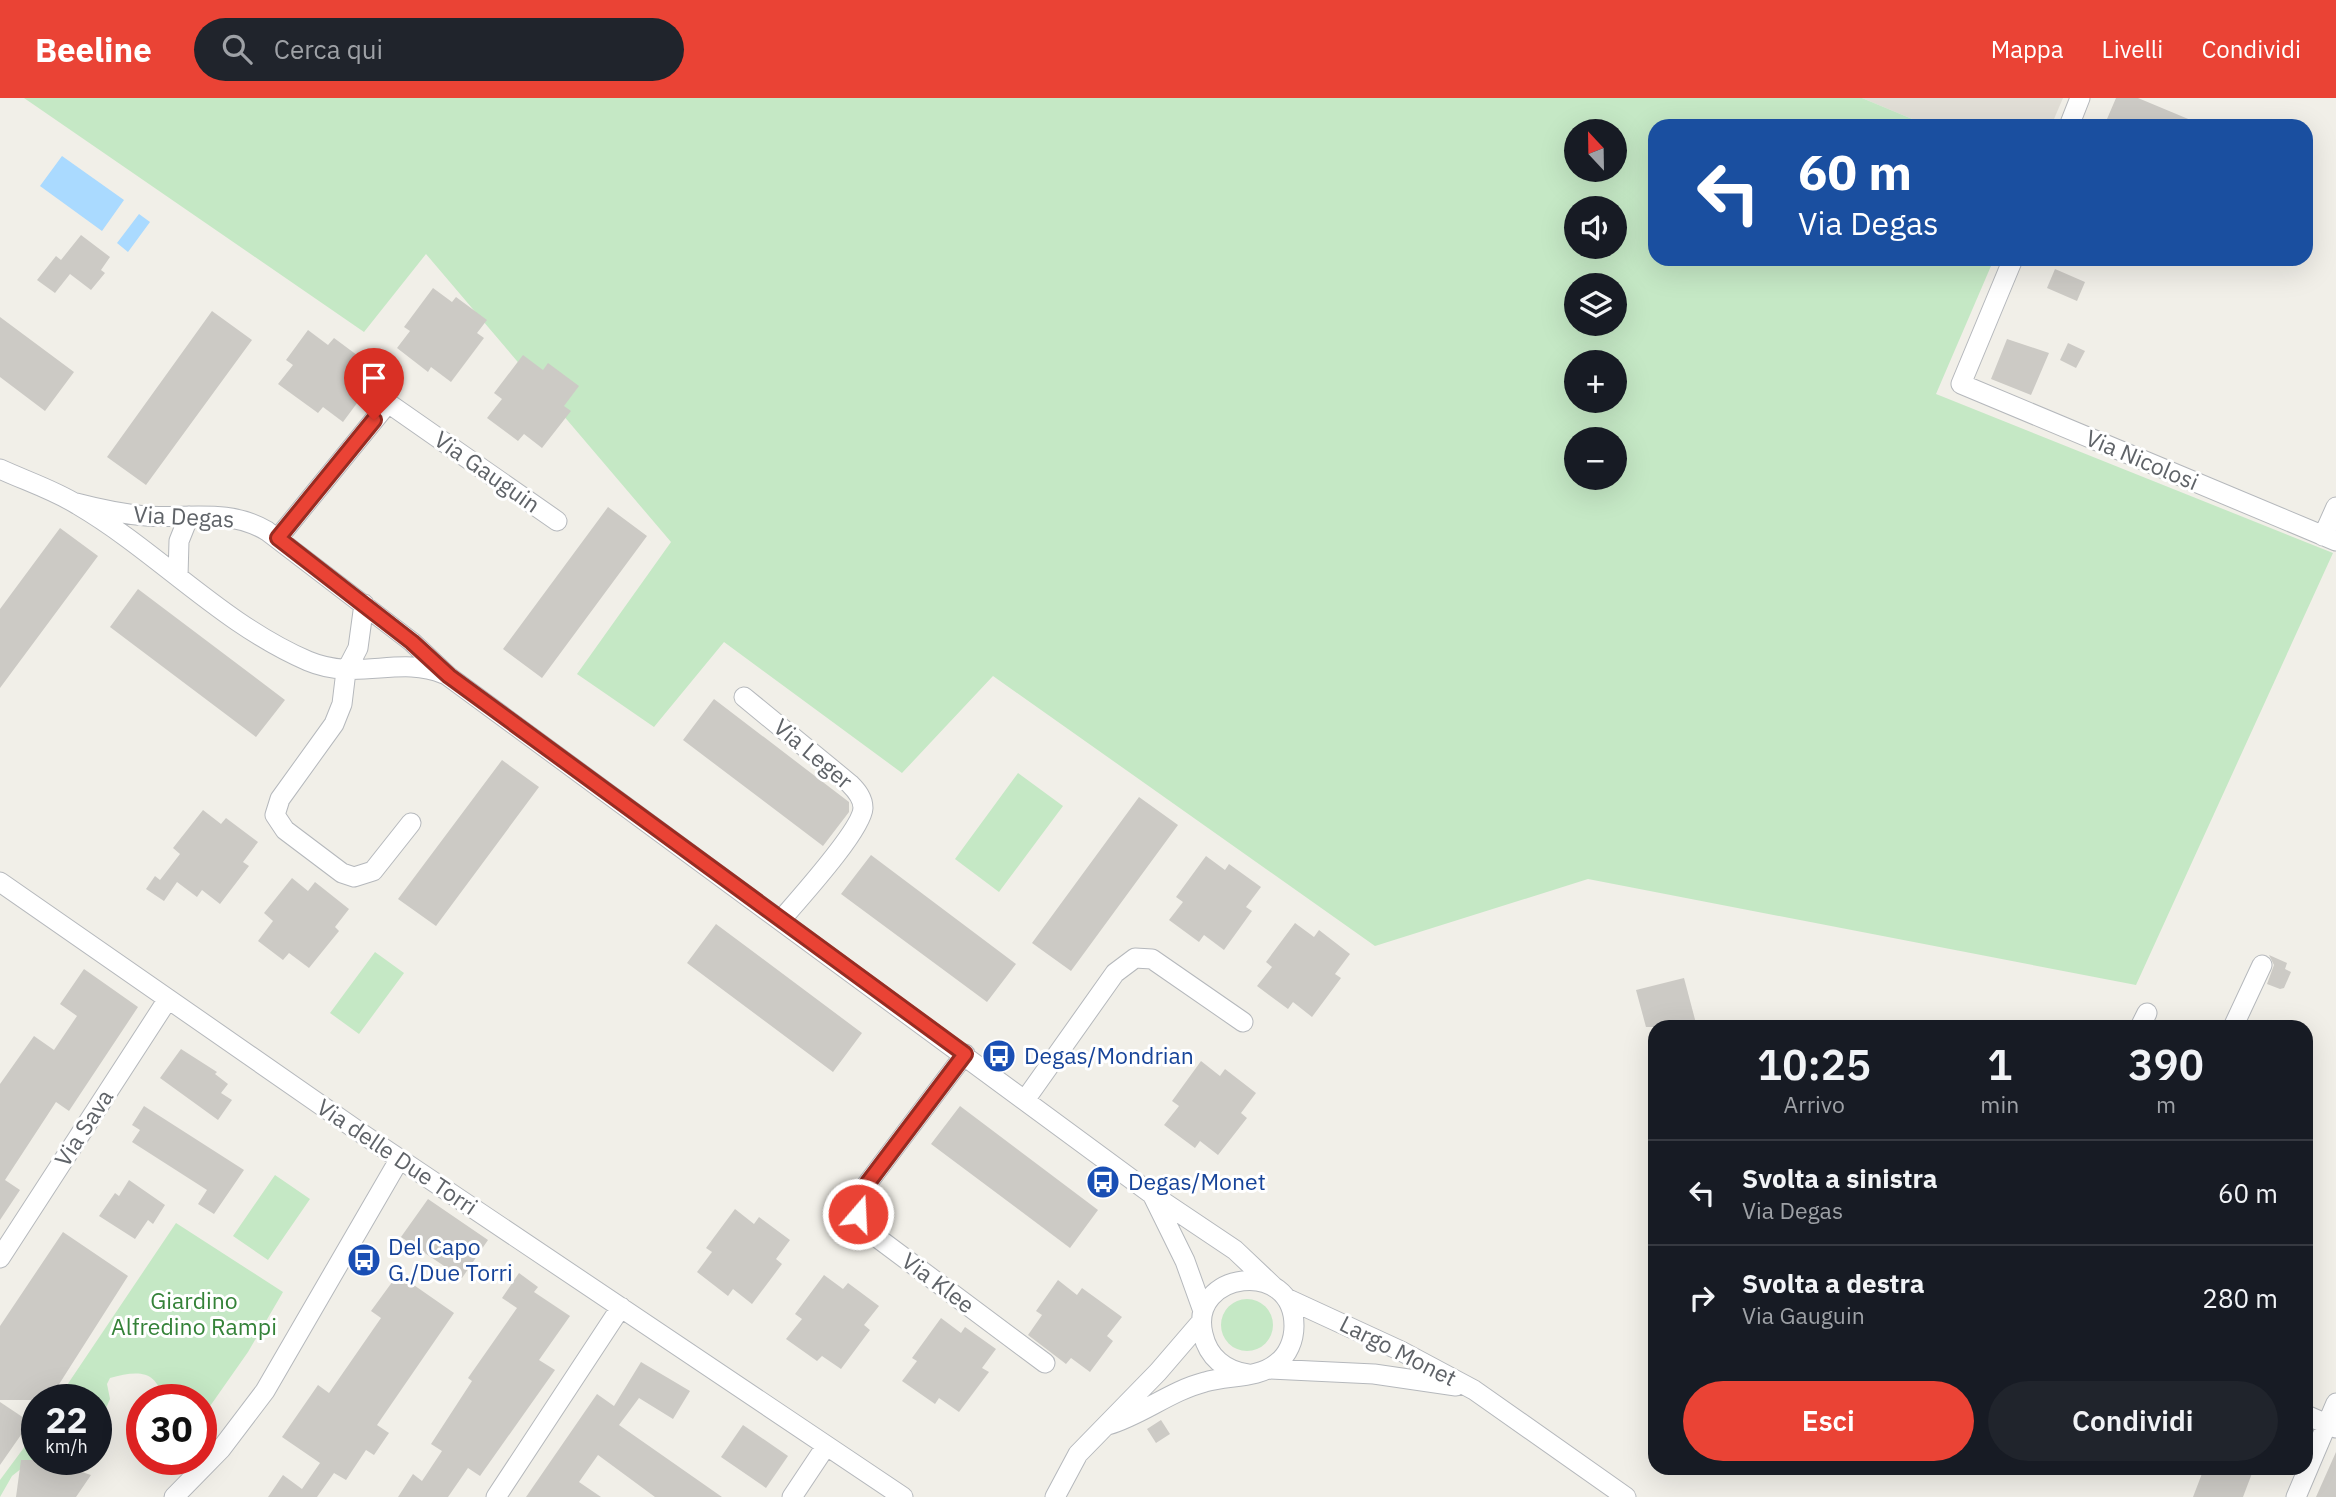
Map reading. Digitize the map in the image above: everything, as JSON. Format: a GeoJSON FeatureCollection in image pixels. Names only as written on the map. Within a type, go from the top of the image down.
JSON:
{"type":"FeatureCollection","features":[{"type":"Feature","properties":{"kind":"street"},"geometry":{"type":"LineString","coordinates":[[2072,119],[2080,98]]}},
{"type":"Feature","properties":{"kind":"street","name":"Via Nicolosi"},"geometry":{"type":"LineString","coordinates":[[2010,266],[1961,384],[2330,538],[2336,507]]}},
{"type":"Feature","properties":{"kind":"street","name":"Via Gauguin"},"geometry":{"type":"LineString","coordinates":[[278,538],[388,403],[557,521]]}},
{"type":"Feature","properties":{"kind":"street","name":"Via Degas"},"geometry":{"type":"LineString","coordinates":[[0,469],[76,503],[268,641],[308,661],[346,671],[405,666],[425,668],[449,676]]}},
{"type":"Feature","properties":{"kind":"street","name":"Via Degas"},"geometry":{"type":"LineString","coordinates":[[76,503],[144,516],[235,517],[259,526],[278,538],[364,604],[449,676],[1153,1195],[1235,1250],[1279,1292]]}},
{"type":"Feature","properties":{"kind":"street"},"geometry":{"type":"LineString","coordinates":[[178,576],[179,541],[189,516]]}},
{"type":"Feature","properties":{"kind":"street"},"geometry":{"type":"LineString","coordinates":[[364,604],[358,648],[346,671],[342,704],[334,724],[280,799],[275,810],[277,821],[342,873],[354,877],[373,871],[411,823]]}},
{"type":"Feature","properties":{"kind":"street","name":"Via Leger"},"geometry":{"type":"LineString","coordinates":[[744,696],[850,784],[859,793],[863,807],[855,828],[781,920]]}},
{"type":"Feature","properties":{"kind":"street","name":"Via delle Due Torri"},"geometry":{"type":"LineString","coordinates":[[0,882],[399,1160],[903,1497]]}},
{"type":"Feature","properties":{"kind":"street"},"geometry":{"type":"LineString","coordinates":[[1025,1100],[1119,969],[1135,958],[1152,959],[1243,1022]]}},
{"type":"Feature","properties":{"kind":"street"},"geometry":{"type":"LineString","coordinates":[[2237,1020],[2262,965]]}},
{"type":"Feature","properties":{"kind":"street","name":"Via Sava"},"geometry":{"type":"LineString","coordinates":[[0,1258],[169,999]]}},
{"type":"Feature","properties":{"kind":"street","name":"Via Klee"},"geometry":{"type":"LineString","coordinates":[[965,1054],[861,1192],[857,1200],[858,1214],[875,1236],[1045,1363]]}},
{"type":"Feature","properties":{"kind":"street"},"geometry":{"type":"LineString","coordinates":[[174,1497],[221,1449],[265,1391],[399,1160]]}},
{"type":"Feature","properties":{"kind":"street","name":"Via Degas"},"geometry":{"type":"LineString","coordinates":[[1153,1195],[1181,1250],[1202,1316]]}},
{"type":"Feature","properties":{"kind":"street","name":"Largo Monet"},"geometry":{"type":"LineString","coordinates":[[1108,1426],[1202,1316],[1214,1293],[1233,1283],[1256,1280],[1474,1390]]}},
{"type":"Feature","properties":{"kind":"street"},"geometry":{"type":"LineString","coordinates":[[1268,1369],[1287,1353],[1294,1332],[1294,1319],[1279,1292]]}},
{"type":"Feature","properties":{"kind":"street"},"geometry":{"type":"LineString","coordinates":[[496,1497],[621,1307]]}},
{"type":"Feature","properties":{"kind":"street"},"geometry":{"type":"LineString","coordinates":[[1202,1316],[1205,1342],[1215,1358],[1229,1369],[1248,1374]]}},
{"type":"Feature","properties":{"kind":"street","name":"Largo Monet"},"geometry":{"type":"LineString","coordinates":[[1108,1426],[1186,1388],[1268,1369],[1374,1374],[1474,1390]]}},
{"type":"Feature","properties":{"kind":"street"},"geometry":{"type":"LineString","coordinates":[[1474,1390],[1626,1497]]}},
{"type":"Feature","properties":{"kind":"street"},"geometry":{"type":"LineString","coordinates":[[2313,1463],[2332,1426],[2336,1403]]}},
{"type":"Feature","properties":{"kind":"street"},"geometry":{"type":"LineString","coordinates":[[2313,1418],[2332,1426]]}},
{"type":"Feature","properties":{"kind":"street"},"geometry":{"type":"LineString","coordinates":[[1055,1497],[1073,1461],[1108,1426]]}},
{"type":"Feature","properties":{"kind":"street"},"geometry":{"type":"LineString","coordinates":[[792,1497],[826,1446]]}},
{"type":"Feature","properties":{"kind":"street"},"geometry":{"type":"LineString","coordinates":[[2296,1497],[2307,1475]]}},
{"type":"Feature","properties":{"kind":"shaded area"},"geometry":{"type":"Polygon","coordinates":[[[1862,98],[2063,98],[2054,119],[1912,119],[1862,98]]]}},
{"type":"Feature","properties":{"kind":"green space"},"geometry":{"type":"Polygon","coordinates":[[[24,98],[1862,98],[1912,119],[1648,119],[1648,266],[1991,266],[1936,394],[2333,553],[2136,985],[1588,879],[1375,946],[993,676],[902,773],[724,642],[654,727],[577,674],[671,542],[426,254],[364,332],[24,98]]]}},
{"type":"Feature","properties":{"kind":"green space"},"geometry":{"type":"Polygon","coordinates":[[[1018,773],[1063,806],[999,892],[955,859],[1018,773]]]}},
{"type":"Feature","properties":{"kind":"green space"},"geometry":{"type":"Polygon","coordinates":[[[375,952],[404,973],[359,1034],[330,1013],[375,952]]]}},
{"type":"Feature","properties":{"kind":"green space"},"geometry":{"type":"Polygon","coordinates":[[[275,1175],[310,1199],[268,1260],[233,1236],[275,1175]]]}},
{"type":"Feature","properties":{"kind":"green space","name":"Giardino Alfredino Rampi"},"geometry":{"type":"Polygon","coordinates":[[[176,1223],[283,1292],[248,1352],[217,1396],[217,1384],[157,1384],[150,1377],[136,1373],[110,1378],[107,1384],[68,1384],[176,1223]]]}},
{"type":"Feature","properties":{"kind":"green space"},"geometry":{"type":"Polygon","coordinates":[[[1247,1299],[1257,1301],[1265,1307],[1271,1315],[1271,1335],[1265,1343],[1257,1349],[1247,1351],[1237,1349],[1229,1343],[1223,1335],[1221,1325],[1223,1315],[1229,1307],[1237,1301],[1247,1299]]]}},
{"type":"Feature","properties":{"kind":"green space"},"geometry":{"type":"Polygon","coordinates":[[[21,1452],[21,1469],[12,1476],[0,1497],[0,1480],[21,1452]]]}},
{"type":"Feature","properties":{"kind":"water"},"geometry":{"type":"Polygon","coordinates":[[[62,156],[124,200],[102,231],[40,186],[62,156]]]}},
{"type":"Feature","properties":{"kind":"water"},"geometry":{"type":"Polygon","coordinates":[[[139,214],[150,222],[128,252],[117,243],[139,214]]]}},
{"type":"Feature","properties":{"kind":"building"},"geometry":{"type":"Polygon","coordinates":[[[2116,98],[2138,98],[2188,119],[2107,119],[2116,98]]]}},
{"type":"Feature","properties":{"kind":"building"},"geometry":{"type":"Polygon","coordinates":[[[81,235],[110,257],[101,270],[105,273],[91,290],[70,274],[55,293],[37,280],[56,256],[61,260],[81,235]]]}},
{"type":"Feature","properties":{"kind":"building"},"geometry":{"type":"Polygon","coordinates":[[[2055,269],[2085,282],[2077,301],[2047,288],[2055,269]]]}},
{"type":"Feature","properties":{"kind":"building"},"geometry":{"type":"Polygon","coordinates":[[[433,288],[452,302],[456,297],[487,320],[477,333],[484,338],[451,382],[431,367],[428,372],[397,348],[410,331],[404,327],[433,288]]]}},
{"type":"Feature","properties":{"kind":"building"},"geometry":{"type":"Polygon","coordinates":[[[212,311],[252,340],[146,485],[107,457],[212,311]]]}},
{"type":"Feature","properties":{"kind":"building"},"geometry":{"type":"Polygon","coordinates":[[[0,317],[74,372],[45,411],[0,377],[0,317]]]}},
{"type":"Feature","properties":{"kind":"building"},"geometry":{"type":"Polygon","coordinates":[[[308,330],[328,345],[334,338],[373,367],[359,386],[366,391],[343,422],[323,407],[318,413],[278,384],[293,365],[286,360],[308,330]]]}},
{"type":"Feature","properties":{"kind":"building"},"geometry":{"type":"Polygon","coordinates":[[[2007,339],[2049,353],[2031,395],[1991,379],[2007,339]]]}},
{"type":"Feature","properties":{"kind":"building"},"geometry":{"type":"Polygon","coordinates":[[[2068,343],[2085,351],[2076,368],[2060,360],[2068,343]]]}},
{"type":"Feature","properties":{"kind":"building"},"geometry":{"type":"Polygon","coordinates":[[[523,355],[543,370],[548,363],[579,386],[564,406],[571,411],[542,448],[524,434],[518,441],[487,418],[502,399],[494,393],[523,355]]]}},
{"type":"Feature","properties":{"kind":"building"},"geometry":{"type":"Polygon","coordinates":[[[608,507],[647,536],[542,678],[503,649],[608,507]]]}},
{"type":"Feature","properties":{"kind":"building"},"geometry":{"type":"Polygon","coordinates":[[[60,528],[98,556],[0,688],[0,609],[60,528]]]}},
{"type":"Feature","properties":{"kind":"building"},"geometry":{"type":"Polygon","coordinates":[[[138,589],[285,700],[256,737],[110,627],[138,589]]]}},
{"type":"Feature","properties":{"kind":"building"},"geometry":{"type":"Polygon","coordinates":[[[714,699],[849,802],[849,812],[823,846],[683,740],[714,699]]]}},
{"type":"Feature","properties":{"kind":"building"},"geometry":{"type":"Polygon","coordinates":[[[502,760],[539,787],[436,926],[398,899],[502,760]]]}},
{"type":"Feature","properties":{"kind":"building"},"geometry":{"type":"Polygon","coordinates":[[[1139,797],[1178,825],[1071,971],[1032,943],[1139,797]]]}},
{"type":"Feature","properties":{"kind":"building"},"geometry":{"type":"Polygon","coordinates":[[[203,810],[221,824],[226,818],[258,842],[243,862],[249,866],[220,904],[202,890],[197,897],[177,882],[164,901],[146,889],[155,876],[160,880],[180,854],[173,848],[203,810]]]}},
{"type":"Feature","properties":{"kind":"building"},"geometry":{"type":"Polygon","coordinates":[[[871,855],[1016,964],[987,1002],[841,894],[871,855]]]}},
{"type":"Feature","properties":{"kind":"building"},"geometry":{"type":"Polygon","coordinates":[[[1206,856],[1225,870],[1229,864],[1261,887],[1246,907],[1252,911],[1224,950],[1204,935],[1199,942],[1169,920],[1183,902],[1176,897],[1206,856]]]}},
{"type":"Feature","properties":{"kind":"building"},"geometry":{"type":"Polygon","coordinates":[[[292,878],[308,891],[315,882],[349,909],[335,927],[339,931],[309,968],[289,953],[283,960],[258,941],[273,921],[264,913],[292,878]]]}},
{"type":"Feature","properties":{"kind":"building"},"geometry":{"type":"Polygon","coordinates":[[[1295,923],[1314,937],[1319,930],[1350,954],[1335,974],[1341,978],[1312,1017],[1293,1002],[1288,1009],[1257,986],[1272,967],[1266,962],[1295,923]]]}},
{"type":"Feature","properties":{"kind":"building"},"geometry":{"type":"Polygon","coordinates":[[[716,924],[862,1033],[833,1072],[687,963],[716,924]]]}},
{"type":"Feature","properties":{"kind":"building"},"geometry":{"type":"Polygon","coordinates":[[[2269,955],[2287,963],[2285,969],[2291,972],[2284,988],[2267,984],[2274,965],[2269,955]]]}},
{"type":"Feature","properties":{"kind":"building"},"geometry":{"type":"Polygon","coordinates":[[[84,969],[138,1007],[69,1111],[56,1102],[5,1180],[20,1190],[0,1220],[0,1084],[34,1036],[54,1050],[77,1016],[60,1004],[84,969]]]}},
{"type":"Feature","properties":{"kind":"building"},"geometry":{"type":"Polygon","coordinates":[[[1684,978],[1695,1020],[1648,1020],[1646,1027],[1636,990],[1684,978]]]}},
{"type":"Feature","properties":{"kind":"building"},"geometry":{"type":"Polygon","coordinates":[[[181,1049],[217,1072],[215,1074],[228,1084],[221,1093],[232,1100],[218,1120],[160,1078],[181,1049]]]}},
{"type":"Feature","properties":{"kind":"building"},"geometry":{"type":"Polygon","coordinates":[[[1201,1061],[1220,1076],[1225,1069],[1256,1093],[1241,1113],[1247,1118],[1218,1155],[1200,1141],[1195,1148],[1164,1125],[1179,1106],[1172,1101],[1201,1061]]]}},
{"type":"Feature","properties":{"kind":"building"},"geometry":{"type":"Polygon","coordinates":[[[144,1106],[244,1170],[214,1214],[198,1204],[207,1190],[132,1142],[140,1130],[132,1125],[144,1106]]]}},
{"type":"Feature","properties":{"kind":"building"},"geometry":{"type":"Polygon","coordinates":[[[960,1106],[1098,1210],[1070,1248],[931,1144],[960,1106]]]}},
{"type":"Feature","properties":{"kind":"building"},"geometry":{"type":"Polygon","coordinates":[[[129,1180],[165,1205],[153,1224],[148,1220],[135,1239],[99,1216],[115,1193],[119,1196],[129,1180]]]}},
{"type":"Feature","properties":{"kind":"building"},"geometry":{"type":"Polygon","coordinates":[[[428,1199],[488,1240],[462,1278],[401,1237],[428,1199]]]}},
{"type":"Feature","properties":{"kind":"building"},"geometry":{"type":"Polygon","coordinates":[[[735,1209],[754,1224],[759,1217],[790,1240],[776,1259],[782,1264],[752,1304],[733,1289],[728,1296],[697,1272],[712,1252],[706,1248],[735,1209]]]}},
{"type":"Feature","properties":{"kind":"building"},"geometry":{"type":"Polygon","coordinates":[[[63,1232],[128,1276],[59,1384],[21,1384],[21,1400],[0,1400],[0,1326],[63,1232]]]}},
{"type":"Feature","properties":{"kind":"building"},"geometry":{"type":"Polygon","coordinates":[[[519,1273],[538,1287],[534,1292],[570,1316],[539,1360],[555,1370],[480,1476],[468,1468],[448,1497],[398,1497],[413,1474],[422,1481],[442,1451],[431,1444],[472,1381],[468,1378],[517,1308],[502,1298],[519,1273]]]}},
{"type":"Feature","properties":{"kind":"building"},"geometry":{"type":"Polygon","coordinates":[[[398,1274],[454,1313],[377,1425],[389,1433],[374,1455],[366,1450],[346,1480],[334,1473],[317,1497],[268,1497],[283,1475],[302,1489],[320,1463],[282,1437],[318,1385],[329,1393],[381,1318],[371,1311],[398,1274]]]}},
{"type":"Feature","properties":{"kind":"building"},"geometry":{"type":"Polygon","coordinates":[[[824,1275],[843,1289],[848,1283],[879,1306],[864,1325],[870,1330],[841,1369],[822,1356],[817,1361],[786,1339],[802,1319],[795,1314],[824,1275]]]}},
{"type":"Feature","properties":{"kind":"building"},"geometry":{"type":"Polygon","coordinates":[[[1058,1280],[1077,1295],[1082,1288],[1122,1317],[1107,1336],[1113,1341],[1090,1372],[1071,1358],[1066,1364],[1028,1335],[1042,1315],[1036,1311],[1058,1280]]]}},
{"type":"Feature","properties":{"kind":"building"},"geometry":{"type":"Polygon","coordinates":[[[941,1318],[961,1333],[965,1327],[996,1349],[982,1368],[989,1372],[959,1412],[939,1398],[935,1404],[902,1381],[917,1361],[912,1358],[941,1318]]]}},
{"type":"Feature","properties":{"kind":"building"},"geometry":{"type":"Polygon","coordinates":[[[641,1362],[690,1391],[673,1419],[639,1398],[619,1425],[722,1497],[655,1497],[598,1455],[579,1482],[601,1497],[526,1497],[597,1394],[614,1406],[641,1362]]]}},
{"type":"Feature","properties":{"kind":"building"},"geometry":{"type":"Polygon","coordinates":[[[0,1402],[21,1416],[21,1435],[0,1465],[0,1402]]]}},
{"type":"Feature","properties":{"kind":"building"},"geometry":{"type":"Polygon","coordinates":[[[1161,1420],[1170,1434],[1156,1443],[1147,1429],[1161,1420]]]}},
{"type":"Feature","properties":{"kind":"building"},"geometry":{"type":"Polygon","coordinates":[[[743,1425],[788,1456],[766,1488],[721,1457],[743,1425]]]}},
{"type":"Feature","properties":{"kind":"building"},"geometry":{"type":"Polygon","coordinates":[[[2336,1452],[2336,1497],[2316,1497],[2336,1452]]]}},
{"type":"Feature","properties":{"kind":"building"},"geometry":{"type":"Polygon","coordinates":[[[21,1460],[21,1475],[91,1475],[76,1497],[16,1497],[21,1460]]]}},
{"type":"Feature","properties":{"kind":"building"},"geometry":{"type":"Polygon","coordinates":[[[2201,1475],[2251,1475],[2243,1497],[2193,1497],[2201,1475]]]}},
{"type":"Feature","properties":{"kind":"place","name":"Degas/Mondrian"},"geometry":{"type":"Point","coordinates":[999,1056]}},
{"type":"Feature","properties":{"kind":"place","name":"Degas/Monet"},"geometry":{"type":"Point","coordinates":[1103,1182]}},
{"type":"Feature","properties":{"kind":"place","name":"Del Capo G./Due Torri"},"geometry":{"type":"Point","coordinates":[364,1260]}},
{"type":"Feature","properties":{"kind":"route"},"geometry":{"type":"LineString","coordinates":[[374,420],[278,538],[412,642],[449,676],[965,1054],[861,1192],[857,1200],[858,1214]]}}]}
